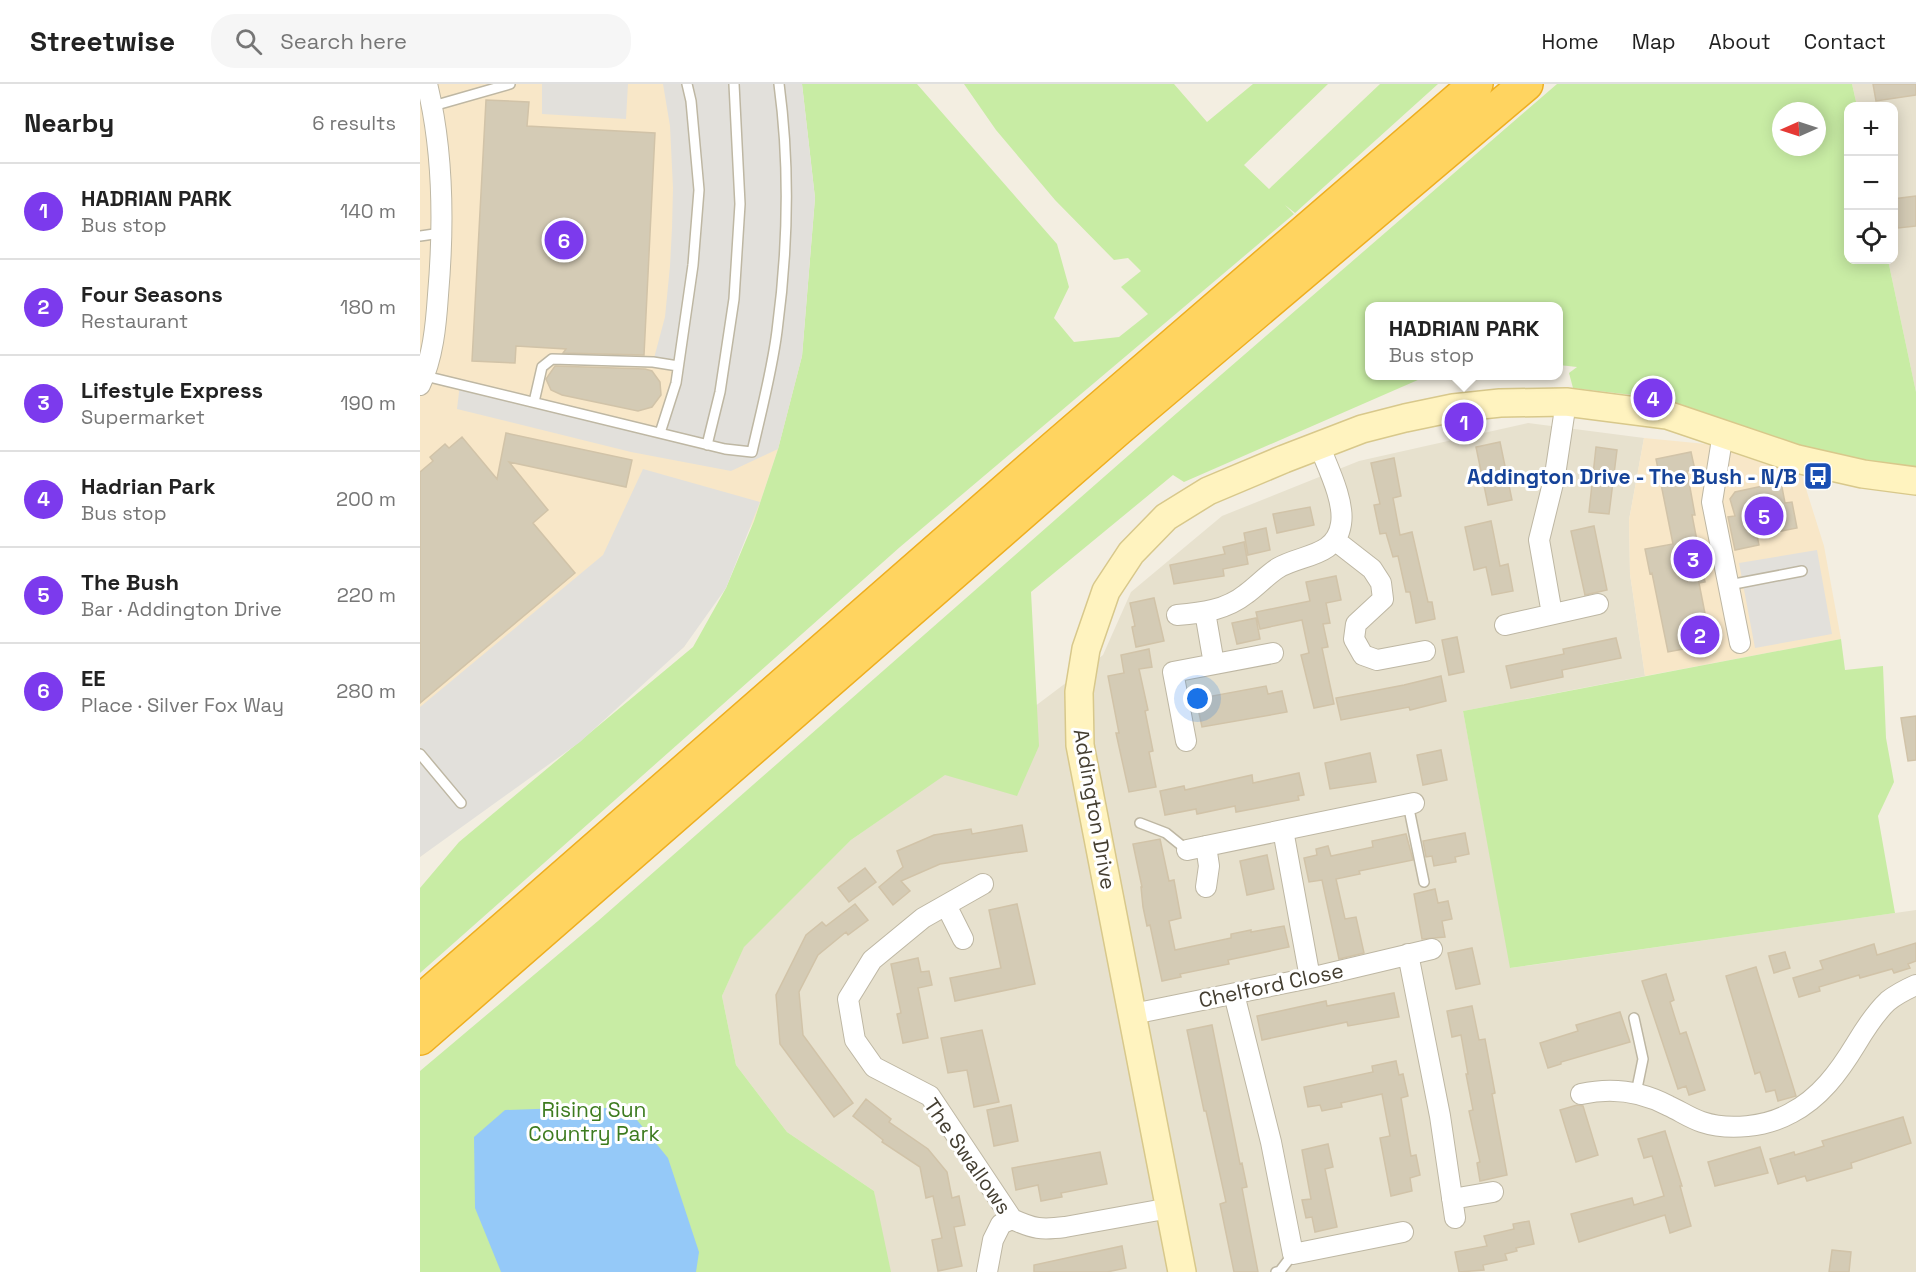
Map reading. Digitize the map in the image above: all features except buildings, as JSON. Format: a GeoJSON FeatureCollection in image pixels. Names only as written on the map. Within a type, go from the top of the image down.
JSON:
{"type":"FeatureCollection","features":[{"type":"Feature","properties":{"kind":"highway"},"geometry":{"type":"LineString","coordinates":[[420,1002],[1027,471],[1476,84]]}},
{"type":"Feature","properties":{"kind":"highway"},"geometry":{"type":"LineString","coordinates":[[420,1038],[1118,429],[1526,84]]}},
{"type":"Feature","properties":{"kind":"street"},"geometry":{"type":"LineString","coordinates":[[422,380],[436,328],[443,233],[437,137],[433,106],[427,84]]}},
{"type":"Feature","properties":{"kind":"street"},"geometry":{"type":"LineString","coordinates":[[1552,614],[1539,540],[1555,475],[1566,402]]}},
{"type":"Feature","properties":{"kind":"street","name":"Addington Drive"},"geometry":{"type":"LineString","coordinates":[[1182,1272],[1080,745],[1079,692],[1086,649],[1106,591],[1131,553],[1166,518],[1208,491],[1319,445],[1405,417],[1453,408],[1500,403],[1566,402],[1667,415],[1797,459],[1863,474],[1916,481]]}},
{"type":"Feature","properties":{"kind":"street"},"geometry":{"type":"LineString","coordinates":[[1724,433],[1712,502],[1740,642]]}},
{"type":"Feature","properties":{"kind":"street"},"geometry":{"type":"LineString","coordinates":[[1177,615],[1204,612],[1226,606],[1244,596],[1279,568],[1321,551],[1335,541],[1342,522],[1340,499],[1319,445]]}},
{"type":"Feature","properties":{"kind":"street"},"geometry":{"type":"LineString","coordinates":[[1335,541],[1372,569],[1381,583],[1383,599],[1356,624],[1354,639],[1363,655],[1377,660],[1425,651]]}},
{"type":"Feature","properties":{"kind":"street"},"geometry":{"type":"LineString","coordinates":[[1505,625],[1598,604]]}},
{"type":"Feature","properties":{"kind":"street"},"geometry":{"type":"LineString","coordinates":[[1204,612],[1214,664]]}},
{"type":"Feature","properties":{"kind":"street"},"geometry":{"type":"LineString","coordinates":[[1186,741],[1173,672],[1273,653]]}},
{"type":"Feature","properties":{"kind":"street"},"geometry":{"type":"LineString","coordinates":[[1206,887],[1209,866],[1196,848],[1411,804]]}},
{"type":"Feature","properties":{"kind":"street"},"geometry":{"type":"LineString","coordinates":[[1283,830],[1310,978]]}},
{"type":"Feature","properties":{"kind":"street","name":"The Swallows"},"geometry":{"type":"LineString","coordinates":[[983,885],[923,918],[872,960],[848,999],[855,1040],[874,1067],[930,1096],[1012,1219],[1031,1228],[1047,1229],[1170,1208]]}},
{"type":"Feature","properties":{"kind":"street"},"geometry":{"type":"LineString","coordinates":[[946,905],[963,939]]}},
{"type":"Feature","properties":{"kind":"street","name":"Chelford Close"},"geometry":{"type":"LineString","coordinates":[[1133,1014],[1310,978],[1432,949]]}},
{"type":"Feature","properties":{"kind":"street"},"geometry":{"type":"LineString","coordinates":[[1408,954],[1440,1116],[1453,1209],[1493,1192]]}},
{"type":"Feature","properties":{"kind":"street"},"geometry":{"type":"LineString","coordinates":[[1581,1094],[1609,1089],[1636,1093],[1653,1098],[1704,1123],[1740,1126],[1773,1121],[1790,1114],[1815,1097],[1840,1068],[1878,1011],[1889,1000],[1916,985]]}},
{"type":"Feature","properties":{"kind":"street"},"geometry":{"type":"LineString","coordinates":[[1234,994],[1271,1142],[1293,1254],[1403,1233]]}},
{"type":"Feature","properties":{"kind":"street"},"geometry":{"type":"LineString","coordinates":[[987,1272],[993,1240],[1001,1224],[1012,1219]]}},
{"type":"Feature","properties":{"kind":"lane"},"geometry":{"type":"LineString","coordinates":[[433,106],[510,84]]}},
{"type":"Feature","properties":{"kind":"lane"},"geometry":{"type":"LineString","coordinates":[[660,433],[676,383],[693,265],[699,190],[691,101],[687,84]]}},
{"type":"Feature","properties":{"kind":"lane"},"geometry":{"type":"LineString","coordinates":[[706,445],[720,392],[734,299],[740,204],[734,84]]}},
{"type":"Feature","properties":{"kind":"lane"},"geometry":{"type":"LineString","coordinates":[[422,380],[534,402],[706,445],[752,452],[777,332],[787,230],[785,129],[779,84]]}},
{"type":"Feature","properties":{"kind":"lane"},"geometry":{"type":"LineString","coordinates":[[420,236],[443,233]]}},
{"type":"Feature","properties":{"kind":"lane"},"geometry":{"type":"LineString","coordinates":[[534,402],[542,367],[552,359],[653,362],[678,366]]}},
{"type":"Feature","properties":{"kind":"lane"},"geometry":{"type":"LineString","coordinates":[[1729,585],[1802,571]]}},
{"type":"Feature","properties":{"kind":"lane"},"geometry":{"type":"LineString","coordinates":[[420,754],[461,803]]}},
{"type":"Feature","properties":{"kind":"lane"},"geometry":{"type":"LineString","coordinates":[[1411,804],[1424,882]]}},
{"type":"Feature","properties":{"kind":"lane"},"geometry":{"type":"LineString","coordinates":[[1140,823],[1196,848]]}},
{"type":"Feature","properties":{"kind":"lane"},"geometry":{"type":"LineString","coordinates":[[1634,1018],[1643,1059],[1636,1093]]}},
{"type":"Feature","properties":{"kind":"lane"},"geometry":{"type":"LineString","coordinates":[[1276,1272],[1280,1271],[1293,1254]]}},
{"type":"Feature","properties":{"kind":"shaded area"},"geometry":{"type":"Polygon","coordinates":[[[420,84],[802,84],[802,356],[778,449],[754,521],[684,647],[420,857],[420,84]]]}},
{"type":"Feature","properties":{"kind":"shaded area"},"geometry":{"type":"Polygon","coordinates":[[[542,84],[628,84],[626,119],[542,114],[542,84]]]}},
{"type":"Feature","properties":{"kind":"shaded area"},"geometry":{"type":"Polygon","coordinates":[[[663,84],[802,84],[815,198],[802,356],[778,449],[731,471],[631,452],[457,409],[460,384],[660,433],[678,366],[653,362],[665,317],[672,228],[670,126],[663,84]]]}},
{"type":"Feature","properties":{"kind":"shaded area"},"geometry":{"type":"Polygon","coordinates":[[[1852,84],[1916,84],[1916,392],[1889,264],[1898,264],[1898,102],[1856,102],[1852,84]]]}},
{"type":"Feature","properties":{"kind":"shaded area"},"geometry":{"type":"Polygon","coordinates":[[[1528,423],[1644,438],[1629,520],[1630,574],[1645,676],[1463,711],[1511,968],[1916,910],[1916,1272],[884,1272],[874,1191],[787,1132],[736,1065],[722,996],[744,946],[851,840],[945,774],[1103,655],[1131,592],[1222,516],[1359,461],[1528,423]]]}},
{"type":"Feature","properties":{"kind":"shaded area"},"geometry":{"type":"Polygon","coordinates":[[[1644,438],[1706,444],[1802,476],[1824,546],[1841,639],[1645,676],[1630,574],[1629,520],[1644,438]]]}},
{"type":"Feature","properties":{"kind":"shaded area"},"geometry":{"type":"Polygon","coordinates":[[[643,469],[760,502],[726,588],[684,647],[580,742],[420,857],[420,707],[603,555],[643,469]]]}},
{"type":"Feature","properties":{"kind":"shaded area"},"geometry":{"type":"Polygon","coordinates":[[[1817,550],[1832,634],[1755,648],[1739,563],[1817,550]]]}},
{"type":"Feature","properties":{"kind":"green space"},"geometry":{"type":"Polygon","coordinates":[[[802,84],[917,84],[1057,244],[1069,287],[1054,318],[1074,342],[1119,337],[1148,314],[1121,287],[1141,271],[1128,258],[1114,260],[1055,200],[996,130],[964,84],[1174,84],[1207,122],[1253,84],[1328,84],[1244,165],[1269,189],[1380,84],[1438,84],[1295,213],[1285,205],[1294,214],[900,547],[420,973],[420,888],[459,842],[693,647],[726,588],[754,521],[778,449],[802,356],[815,198],[802,84]]]}},
{"type":"Feature","properties":{"kind":"green space","name":"Rising Sun Country Park"},"geometry":{"type":"Polygon","coordinates":[[[1557,84],[1852,84],[1856,102],[1844,102],[1844,264],[1889,264],[1916,392],[1916,467],[1897,471],[1833,455],[1766,435],[1666,399],[1573,388],[1569,373],[1577,367],[1563,365],[1563,302],[1365,302],[1365,380],[1418,380],[1184,482],[1173,475],[1031,592],[1039,746],[1017,796],[945,775],[851,840],[744,947],[722,996],[736,1065],[787,1132],[874,1191],[891,1272],[420,1272],[420,1071],[598,921],[1170,419],[1557,84]]]}},
{"type":"Feature","properties":{"kind":"green space"},"geometry":{"type":"Polygon","coordinates":[[[1841,639],[1845,670],[1883,666],[1886,738],[1894,782],[1878,816],[1895,913],[1510,968],[1463,711],[1841,639]]]}},
{"type":"Feature","properties":{"kind":"water"},"geometry":{"type":"Polygon","coordinates":[[[611,1108],[637,1120],[668,1158],[699,1252],[696,1272],[501,1272],[475,1208],[474,1137],[505,1110],[611,1108]]]}},
{"type":"Feature","properties":{"kind":"place","name":"EE"},"geometry":{"type":"Point","coordinates":[564,240]}},
{"type":"Feature","properties":{"kind":"place","name":"Hadrian Park"},"geometry":{"type":"Point","coordinates":[1653,398]}},
{"type":"Feature","properties":{"kind":"place","name":"HADRIAN PARK"},"geometry":{"type":"Point","coordinates":[1464,422]}},
{"type":"Feature","properties":{"kind":"place","name":"Addington Drive - The Bush - N/B"},"geometry":{"type":"Point","coordinates":[1818,476]}},
{"type":"Feature","properties":{"kind":"place","name":"The Bush"},"geometry":{"type":"Point","coordinates":[1764,516]}},
{"type":"Feature","properties":{"kind":"place","name":"Lifestyle Express"},"geometry":{"type":"Point","coordinates":[1693,559]}},
{"type":"Feature","properties":{"kind":"place","name":"Four Seasons"},"geometry":{"type":"Point","coordinates":[1700,635]}}]}
